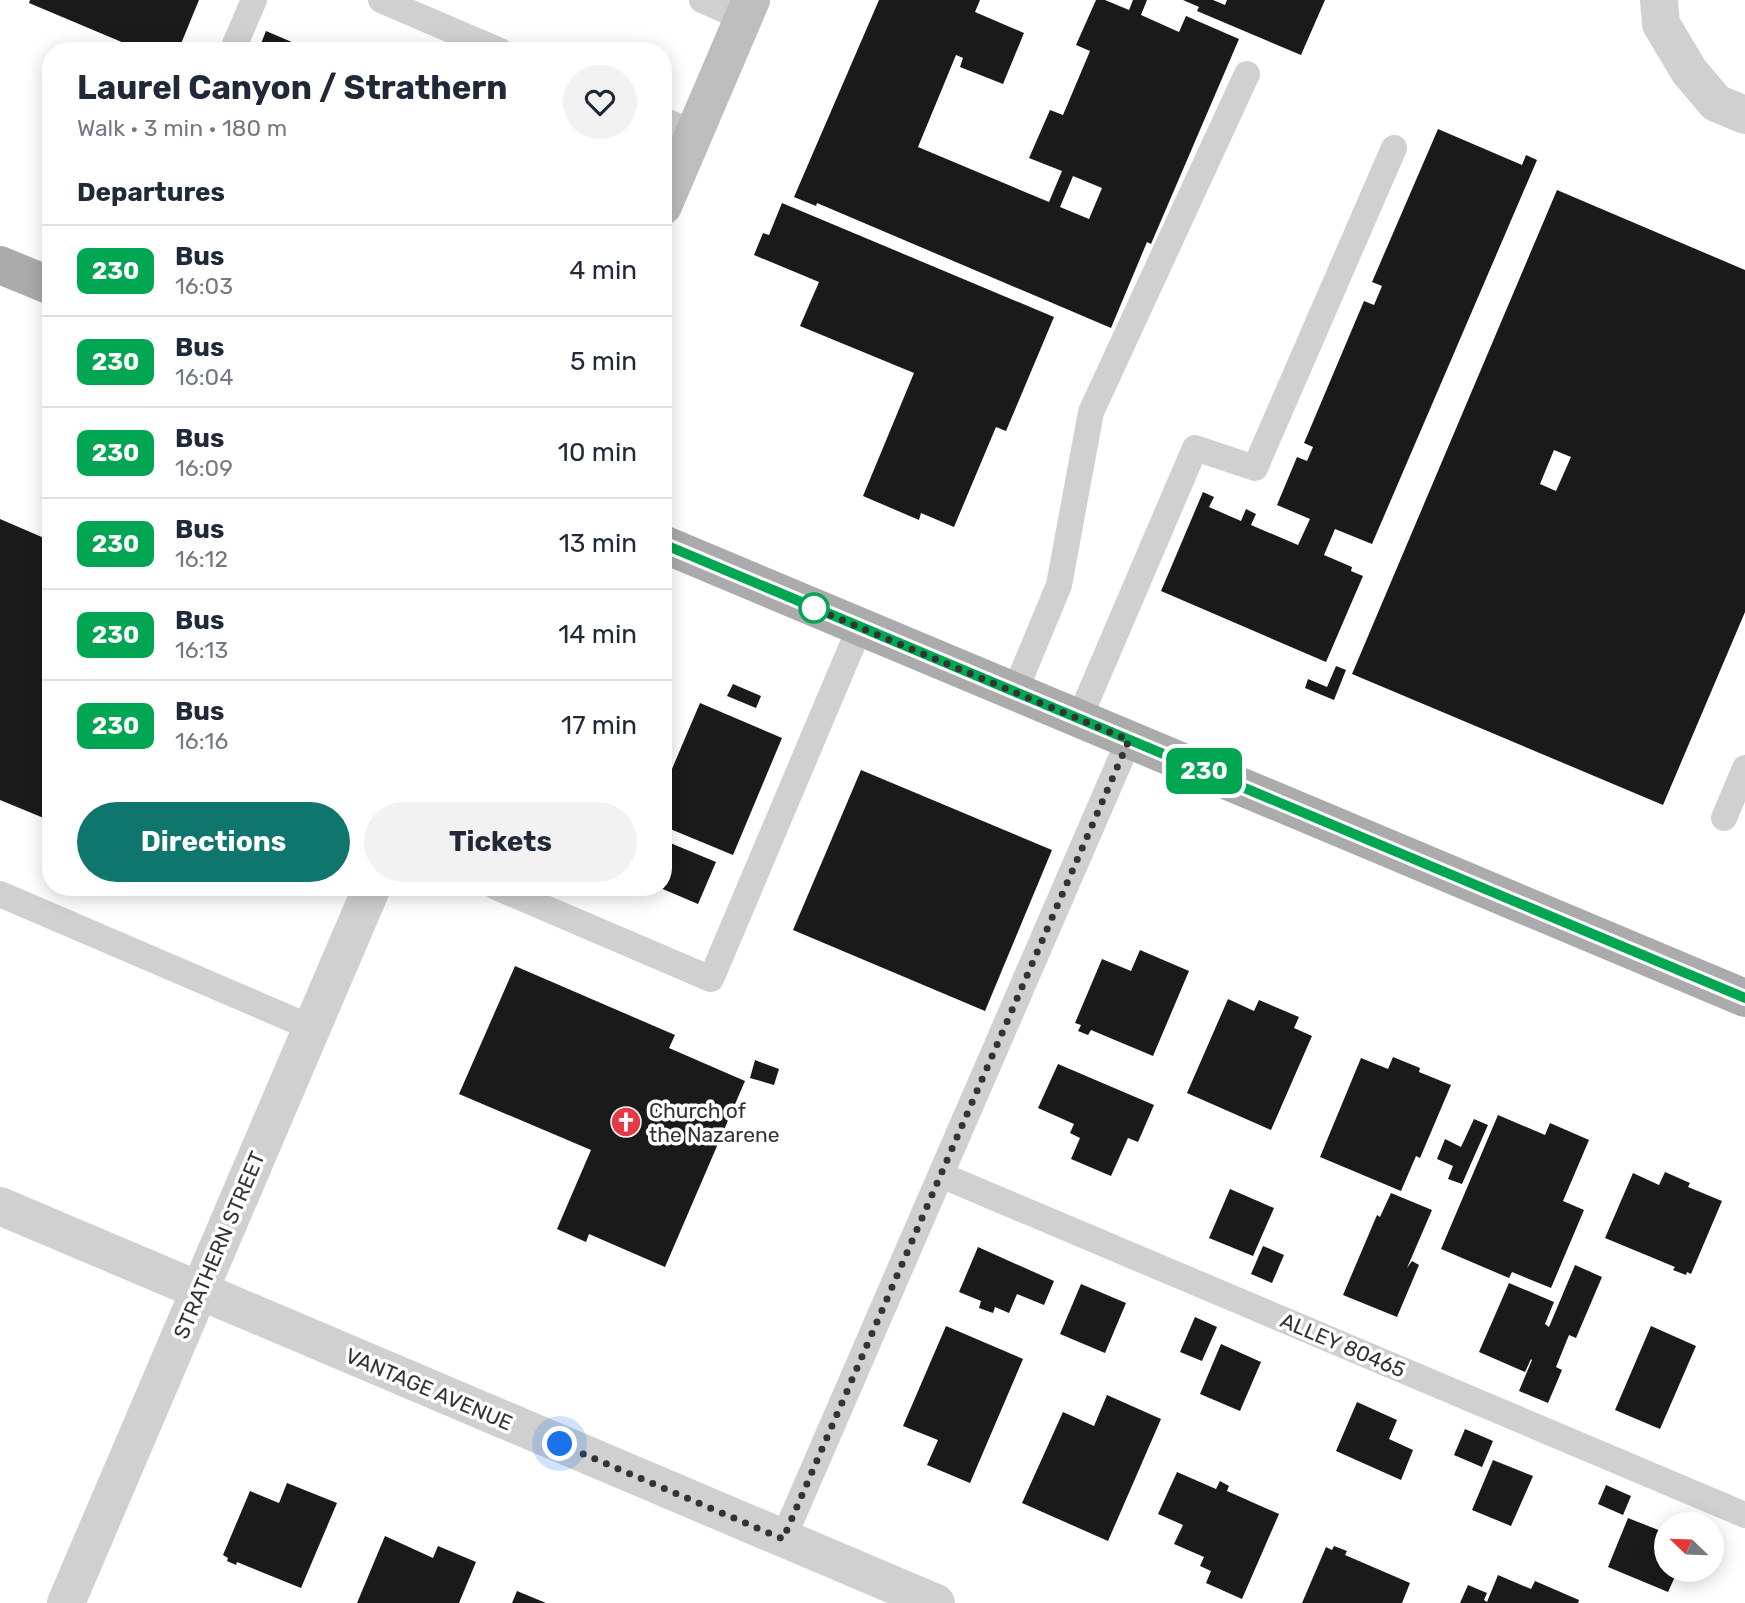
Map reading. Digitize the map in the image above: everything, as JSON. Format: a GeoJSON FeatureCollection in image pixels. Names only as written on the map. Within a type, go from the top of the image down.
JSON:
{"type":"FeatureCollection","features":[{"type":"Feature","properties":{"kind":"main road"},"geometry":{"type":"LineString","coordinates":[[672,162],[679,127],[747,9]]}},
{"type":"Feature","properties":{"kind":"main road"},"geometry":{"type":"LineString","coordinates":[[0,265],[42,282]]}},
{"type":"Feature","properties":{"kind":"main road"},"geometry":{"type":"LineString","coordinates":[[672,548],[1745,999]]}},
{"type":"Feature","properties":{"kind":"street"},"geometry":{"type":"LineString","coordinates":[[1659,0],[1661,24],[1689,71],[1731,109]]}},
{"type":"Feature","properties":{"kind":"street","name":"STRATHERN STREET"},"geometry":{"type":"LineString","coordinates":[[66,1603],[368,896]]}},
{"type":"Feature","properties":{"kind":"street","name":"VANTAGE AVENUE"},"geometry":{"type":"LineString","coordinates":[[0,1206],[936,1603]]}},
{"type":"Feature","properties":{"kind":"lane"},"geometry":{"type":"LineString","coordinates":[[236,42],[254,0]]}},
{"type":"Feature","properties":{"kind":"lane"},"geometry":{"type":"LineString","coordinates":[[381,0],[479,42]]}},
{"type":"Feature","properties":{"kind":"lane"},"geometry":{"type":"LineString","coordinates":[[702,0],[747,9]]}},
{"type":"Feature","properties":{"kind":"lane"},"geometry":{"type":"LineString","coordinates":[[1015,691],[1059,585],[1091,412],[1247,74]]}},
{"type":"Feature","properties":{"kind":"lane"},"geometry":{"type":"LineString","coordinates":[[1079,719],[1195,448],[1255,468],[1394,148]]}},
{"type":"Feature","properties":{"kind":"lane"},"geometry":{"type":"LineString","coordinates":[[517,896],[711,979],[860,627]]}},
{"type":"Feature","properties":{"kind":"lane"},"geometry":{"type":"LineString","coordinates":[[783,1539],[1129,740]]}},
{"type":"Feature","properties":{"kind":"lane"},"geometry":{"type":"LineString","coordinates":[[1724,818],[1745,768]]}},
{"type":"Feature","properties":{"kind":"lane"},"geometry":{"type":"LineString","coordinates":[[0,894],[313,1028]]}},
{"type":"Feature","properties":{"kind":"lane","name":"ALLEY 80465"},"geometry":{"type":"LineString","coordinates":[[941,1175],[1745,1515]]}},
{"type":"Feature","properties":{"kind":"building"},"geometry":{"type":"Polygon","coordinates":[[[30,0],[199,0],[182,42],[122,42],[29,3],[30,0]]]}},
{"type":"Feature","properties":{"kind":"building"},"geometry":{"type":"Polygon","coordinates":[[[879,0],[980,0],[975,12],[1024,33],[1003,84],[960,67],[963,58],[956,55],[918,147],[1049,202],[1062,171],[1029,158],[1050,110],[1063,115],[1090,51],[1076,45],[1096,0],[1105,0],[1129,10],[1133,0],[1147,0],[1141,15],[1179,32],[1186,16],[1239,39],[1151,244],[1147,242],[1111,328],[817,203],[816,206],[794,197],[879,0]],[[1073,176],[1060,207],[1089,219],[1102,188],[1073,176]]]}},
{"type":"Feature","properties":{"kind":"building"},"geometry":{"type":"Polygon","coordinates":[[[1183,0],[1213,0],[1225,5],[1227,0],[1325,0],[1301,55],[1197,11],[1199,7],[1183,0]]]}},
{"type":"Feature","properties":{"kind":"building"},"geometry":{"type":"Polygon","coordinates":[[[266,31],[292,42],[262,42],[266,31]]]}},
{"type":"Feature","properties":{"kind":"building"},"geometry":{"type":"Polygon","coordinates":[[[1438,129],[1522,165],[1526,155],[1537,160],[1372,544],[1335,529],[1324,555],[1352,567],[1351,571],[1363,576],[1326,662],[1161,591],[1203,492],[1214,497],[1209,507],[1241,521],[1246,509],[1256,514],[1251,525],[1298,545],[1310,519],[1277,505],[1297,457],[1307,461],[1313,447],[1304,443],[1364,301],[1374,305],[1382,286],[1372,282],[1438,129]]]}},
{"type":"Feature","properties":{"kind":"building"},"geometry":{"type":"Polygon","coordinates":[[[1557,190],[1745,270],[1745,612],[1663,805],[1352,674],[1557,190]],[[1554,450],[1540,484],[1556,491],[1571,457],[1554,450]]]}},
{"type":"Feature","properties":{"kind":"building"},"geometry":{"type":"Polygon","coordinates":[[[782,203],[1054,317],[1006,431],[996,427],[954,527],[921,513],[919,520],[863,496],[914,373],[800,326],[819,282],[754,255],[763,233],[769,235],[782,203]]]}},
{"type":"Feature","properties":{"kind":"building"},"geometry":{"type":"Polygon","coordinates":[[[0,519],[42,537],[42,817],[0,800],[0,519]]]}},
{"type":"Feature","properties":{"kind":"building"},"geometry":{"type":"Polygon","coordinates":[[[1336,666],[1346,670],[1334,700],[1305,688],[1308,679],[1327,687],[1336,666]]]}},
{"type":"Feature","properties":{"kind":"building"},"geometry":{"type":"Polygon","coordinates":[[[733,684],[761,696],[756,708],[727,696],[733,684]]]}},
{"type":"Feature","properties":{"kind":"building"},"geometry":{"type":"Polygon","coordinates":[[[700,703],[782,738],[733,855],[672,830],[672,769],[700,703]]]}},
{"type":"Feature","properties":{"kind":"building"},"geometry":{"type":"Polygon","coordinates":[[[861,770],[1052,850],[985,1011],[793,930],[861,770]]]}},
{"type":"Feature","properties":{"kind":"building"},"geometry":{"type":"Polygon","coordinates":[[[672,844],[716,862],[698,904],[672,893],[672,844]]]}},
{"type":"Feature","properties":{"kind":"building"},"geometry":{"type":"Polygon","coordinates":[[[1140,950],[1189,971],[1153,1056],[1091,1030],[1088,1035],[1078,1031],[1081,1025],[1075,1023],[1102,959],[1131,971],[1140,950]]]}},
{"type":"Feature","properties":{"kind":"building","name":"Church of the Nazarene"},"geometry":{"type":"Polygon","coordinates":[[[515,966],[675,1035],[669,1048],[745,1081],[665,1267],[589,1234],[586,1242],[557,1229],[591,1150],[459,1094],[515,966]]]}},
{"type":"Feature","properties":{"kind":"building"},"geometry":{"type":"Polygon","coordinates":[[[1228,999],[1254,1011],[1259,1000],[1299,1017],[1294,1028],[1312,1036],[1271,1130],[1187,1093],[1228,999]]]}},
{"type":"Feature","properties":{"kind":"building"},"geometry":{"type":"Polygon","coordinates":[[[1393,1057],[1420,1068],[1419,1072],[1451,1085],[1420,1158],[1416,1156],[1401,1191],[1320,1157],[1361,1058],[1388,1069],[1393,1057]]]}},
{"type":"Feature","properties":{"kind":"building"},"geometry":{"type":"Polygon","coordinates":[[[755,1060],[779,1069],[774,1085],[750,1078],[755,1060]]]}},
{"type":"Feature","properties":{"kind":"building"},"geometry":{"type":"Polygon","coordinates":[[[1058,1064],[1154,1105],[1138,1142],[1128,1138],[1111,1176],[1071,1159],[1080,1138],[1070,1133],[1074,1124],[1038,1108],[1058,1064]]]}},
{"type":"Feature","properties":{"kind":"building"},"geometry":{"type":"Polygon","coordinates":[[[1498,1115],[1545,1135],[1550,1123],[1589,1140],[1563,1201],[1584,1210],[1551,1288],[1512,1272],[1509,1278],[1441,1249],[1498,1115]]]}},
{"type":"Feature","properties":{"kind":"building"},"geometry":{"type":"Polygon","coordinates":[[[1474,1119],[1488,1125],[1462,1184],[1448,1179],[1453,1166],[1437,1159],[1445,1139],[1461,1147],[1474,1119]]]}},
{"type":"Feature","properties":{"kind":"building"},"geometry":{"type":"Polygon","coordinates":[[[1665,1172],[1690,1183],[1688,1187],[1722,1201],[1691,1274],[1673,1270],[1675,1267],[1605,1238],[1633,1173],[1659,1185],[1665,1172]]]}},
{"type":"Feature","properties":{"kind":"building"},"geometry":{"type":"Polygon","coordinates":[[[1230,1189],[1274,1208],[1253,1256],[1209,1238],[1230,1189]]]}},
{"type":"Feature","properties":{"kind":"building"},"geometry":{"type":"Polygon","coordinates":[[[1391,1193],[1432,1210],[1407,1268],[1412,1261],[1419,1265],[1397,1317],[1343,1295],[1377,1215],[1380,1217],[1391,1193]]]}},
{"type":"Feature","properties":{"kind":"building"},"geometry":{"type":"Polygon","coordinates":[[[1263,1246],[1284,1255],[1272,1283],[1251,1274],[1263,1246]]]}},
{"type":"Feature","properties":{"kind":"building"},"geometry":{"type":"Polygon","coordinates":[[[978,1247],[1054,1281],[1044,1305],[1017,1294],[1009,1313],[995,1307],[993,1313],[979,1308],[981,1301],[959,1292],[978,1247]]]}},
{"type":"Feature","properties":{"kind":"building"},"geometry":{"type":"Polygon","coordinates":[[[1575,1265],[1602,1277],[1576,1338],[1569,1335],[1556,1367],[1562,1370],[1548,1403],[1519,1391],[1531,1359],[1525,1372],[1479,1352],[1509,1283],[1554,1302],[1545,1324],[1549,1327],[1575,1265]]]}},
{"type":"Feature","properties":{"kind":"building"},"geometry":{"type":"Polygon","coordinates":[[[1081,1284],[1126,1303],[1105,1353],[1060,1334],[1081,1284]]]}},
{"type":"Feature","properties":{"kind":"building"},"geometry":{"type":"Polygon","coordinates":[[[1195,1317],[1217,1327],[1202,1361],[1180,1352],[1195,1317]]]}},
{"type":"Feature","properties":{"kind":"building"},"geometry":{"type":"Polygon","coordinates":[[[946,1326],[1023,1359],[970,1483],[927,1465],[938,1440],[903,1426],[946,1326]]]}},
{"type":"Feature","properties":{"kind":"building"},"geometry":{"type":"Polygon","coordinates":[[[1651,1326],[1696,1346],[1660,1429],[1615,1410],[1651,1326]]]}},
{"type":"Feature","properties":{"kind":"building"},"geometry":{"type":"Polygon","coordinates":[[[1221,1344],[1261,1362],[1240,1411],[1200,1394],[1221,1344]]]}},
{"type":"Feature","properties":{"kind":"building"},"geometry":{"type":"Polygon","coordinates":[[[1107,1395],[1161,1419],[1108,1541],[1022,1503],[1063,1412],[1094,1426],[1107,1395]]]}},
{"type":"Feature","properties":{"kind":"building"},"geometry":{"type":"Polygon","coordinates":[[[1357,1402],[1397,1420],[1389,1439],[1413,1450],[1401,1480],[1336,1451],[1357,1402]]]}},
{"type":"Feature","properties":{"kind":"building"},"geometry":{"type":"Polygon","coordinates":[[[1465,1429],[1493,1441],[1482,1467],[1454,1455],[1465,1429]]]}},
{"type":"Feature","properties":{"kind":"building"},"geometry":{"type":"Polygon","coordinates":[[[1493,1460],[1533,1476],[1511,1526],[1472,1510],[1493,1460]]]}},
{"type":"Feature","properties":{"kind":"building"},"geometry":{"type":"Polygon","coordinates":[[[1177,1472],[1216,1489],[1220,1481],[1229,1486],[1227,1491],[1279,1514],[1242,1599],[1206,1583],[1211,1571],[1200,1566],[1204,1557],[1174,1544],[1183,1525],[1158,1514],[1177,1472]]]}},
{"type":"Feature","properties":{"kind":"building"},"geometry":{"type":"Polygon","coordinates":[[[287,1483],[337,1503],[301,1588],[237,1562],[236,1565],[227,1561],[228,1558],[223,1555],[250,1491],[279,1503],[287,1483]]]}},
{"type":"Feature","properties":{"kind":"building"},"geometry":{"type":"Polygon","coordinates":[[[1606,1485],[1631,1496],[1623,1515],[1598,1504],[1606,1485]]]}},
{"type":"Feature","properties":{"kind":"building"},"geometry":{"type":"Polygon","coordinates":[[[1628,1518],[1654,1528],[1654,1582],[1673,1582],[1668,1592],[1608,1567],[1628,1518]]]}},
{"type":"Feature","properties":{"kind":"building"},"geometry":{"type":"Polygon","coordinates":[[[385,1536],[433,1558],[438,1546],[476,1562],[459,1603],[357,1603],[385,1536]]]}},
{"type":"Feature","properties":{"kind":"building"},"geometry":{"type":"Polygon","coordinates":[[[1334,1546],[1347,1551],[1345,1555],[1410,1583],[1402,1603],[1302,1603],[1326,1547],[1332,1550],[1334,1546]]]}},
{"type":"Feature","properties":{"kind":"building"},"geometry":{"type":"Polygon","coordinates":[[[1498,1575],[1531,1589],[1535,1581],[1579,1600],[1578,1603],[1460,1603],[1468,1585],[1487,1593],[1484,1600],[1487,1602],[1498,1575]]]}},
{"type":"Feature","properties":{"kind":"building"},"geometry":{"type":"Polygon","coordinates":[[[517,1591],[546,1603],[512,1603],[517,1591]]]}},
{"type":"Feature","properties":{"kind":"bus line","name":"230"},"geometry":{"type":"LineString","coordinates":[[672,548],[1745,998]]}},
{"type":"Feature","properties":{"kind":"place","name":"Church of the Nazarene"},"geometry":{"type":"Point","coordinates":[626,1122]}},
{"type":"Feature","properties":{"kind":"route"},"geometry":{"type":"LineString","coordinates":[[560,1444],[783,1539],[1129,740],[811,607],[814,608]]}}]}
